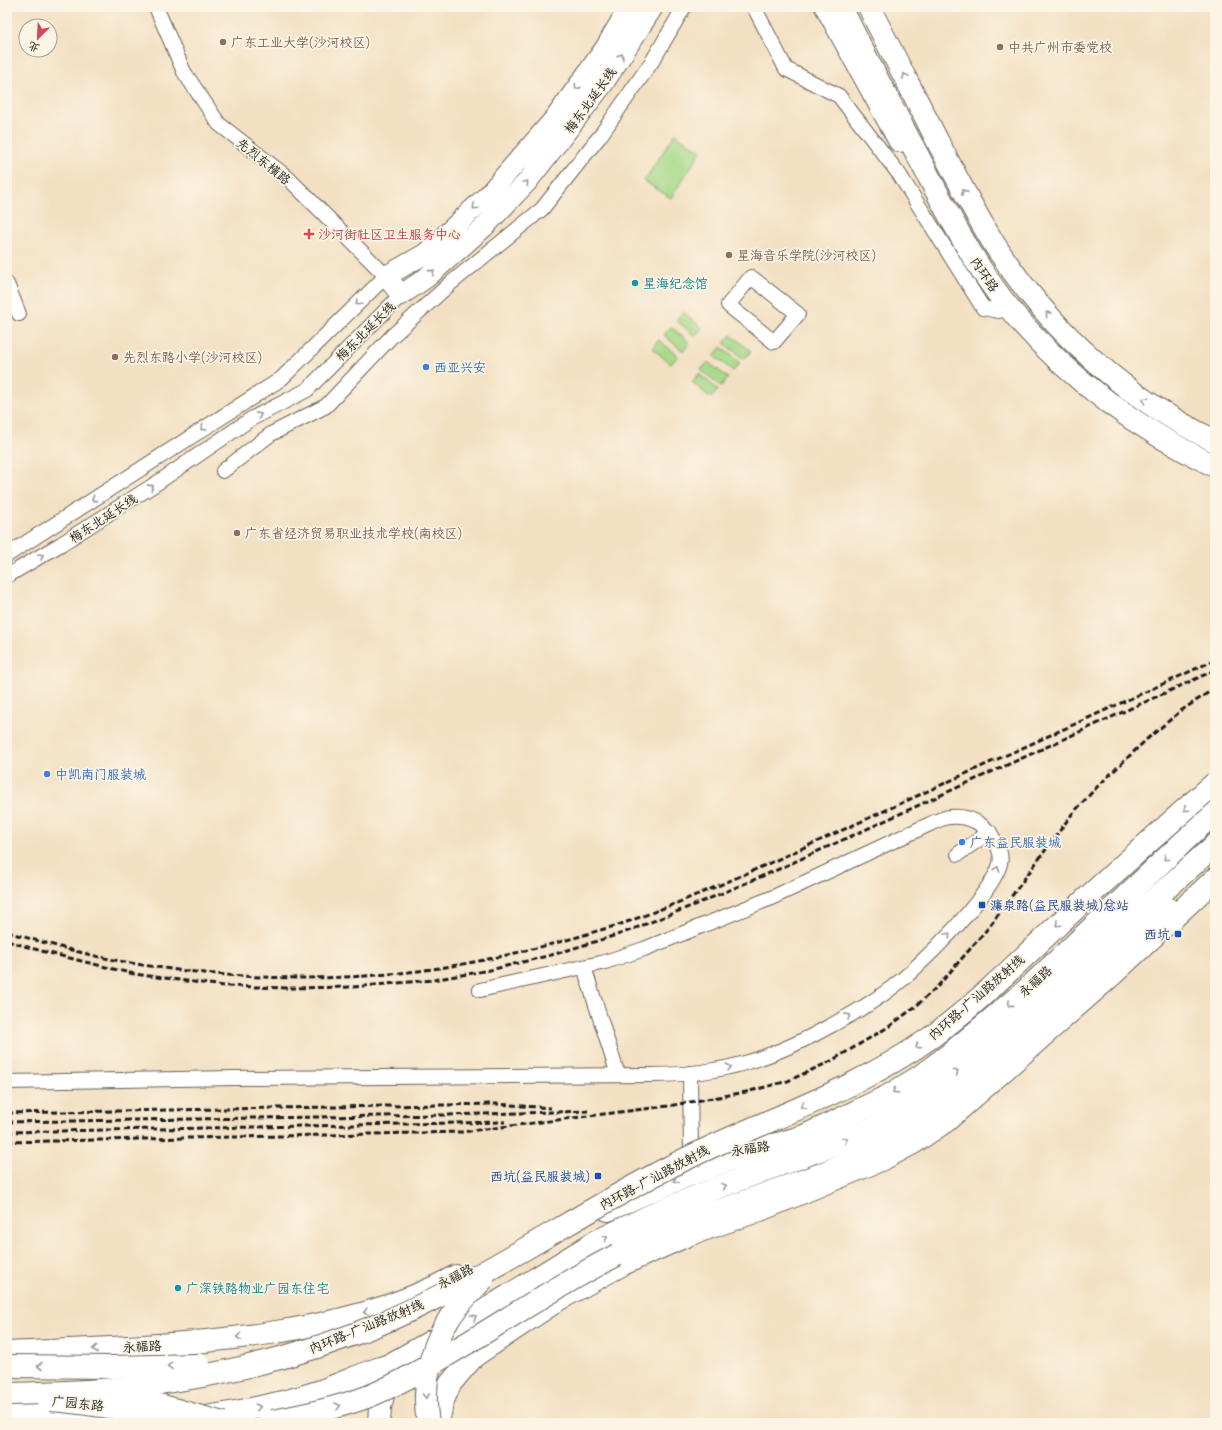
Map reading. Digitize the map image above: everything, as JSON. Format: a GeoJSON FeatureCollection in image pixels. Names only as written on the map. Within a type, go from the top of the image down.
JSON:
{"type":"FeatureCollection","features":[{"type":"Feature","properties":{"kind":"main road","name":"内环路"},"geometry":{"type":"LineString","coordinates":[[840,7],[947,213],[976,261],[1008,306],[1042,345],[1089,388],[1154,433],[1215,467]]}},
{"type":"Feature","properties":{"kind":"main road","name":"内环路"},"geometry":{"type":"LineString","coordinates":[[869,7],[968,199],[998,250],[1019,279],[1057,325],[1102,368],[1166,415],[1215,441]]}},
{"type":"Feature","properties":{"kind":"main road"},"geometry":{"type":"LineString","coordinates":[[1166,415],[1215,447]]}},
{"type":"Feature","properties":{"kind":"main road","name":"内环路-广汕路放射线"},"geometry":{"type":"LineString","coordinates":[[7,1394],[128,1388],[215,1374],[314,1349],[389,1320],[495,1266],[662,1170],[735,1135],[829,1096],[884,1067],[915,1048],[962,1013],[1096,889],[1215,783]]}},
{"type":"Feature","properties":{"kind":"main road","name":"永福路"},"geometry":{"type":"LineString","coordinates":[[7,1353],[159,1346],[258,1335],[323,1324],[373,1310],[415,1295],[451,1279],[595,1198],[654,1168],[691,1157],[778,1144],[804,1136],[888,1096],[919,1077],[951,1053],[1024,992],[1215,812]]}},
{"type":"Feature","properties":{"kind":"main road"},"geometry":{"type":"LineString","coordinates":[[379,1423],[380,1407],[391,1364],[466,1322],[595,1242],[662,1210],[839,1143],[874,1127],[902,1111],[956,1072],[1014,1024],[1215,845]]}},
{"type":"Feature","properties":{"kind":"main road"},"geometry":{"type":"LineString","coordinates":[[260,1423],[302,1416],[367,1397],[392,1386],[456,1350],[591,1268],[648,1239],[724,1208],[821,1174],[855,1159],[913,1129],[938,1112],[978,1079],[1110,961],[1215,863]]}},
{"type":"Feature","properties":{"kind":"main road"},"geometry":{"type":"LineString","coordinates":[[438,1423],[442,1403],[450,1384],[474,1356],[560,1299],[623,1264],[688,1235],[760,1210],[883,1159],[913,1143],[946,1120],[1113,974],[1215,879]]}},
{"type":"Feature","properties":{"kind":"main road"},"geometry":{"type":"LineString","coordinates":[[7,1366],[191,1366],[290,1353],[350,1336],[387,1322],[644,1194],[726,1160],[778,1144]]}},
{"type":"Feature","properties":{"kind":"main road"},"geometry":{"type":"LineString","coordinates":[[428,1423],[426,1406],[427,1379],[429,1364],[436,1346],[448,1320],[455,1310],[495,1266]]}},
{"type":"Feature","properties":{"kind":"main road"},"geometry":{"type":"LineString","coordinates":[[164,1423],[273,1404],[317,1392],[391,1364],[495,1341]]}},
{"type":"Feature","properties":{"kind":"main road"},"geometry":{"type":"LineString","coordinates":[[7,1381],[94,1391],[163,1406],[223,1423]]}},
{"type":"Feature","properties":{"kind":"main road","name":"广园东路"},"geometry":{"type":"LineString","coordinates":[[7,1398],[74,1402],[116,1408],[196,1423]]}},
{"type":"Feature","properties":{"kind":"main road"},"geometry":{"type":"LineString","coordinates":[[7,1411],[93,1423]]}},
{"type":"Feature","properties":{"kind":"street","name":"先烈东横路"},"geometry":{"type":"LineString","coordinates":[[156,7],[184,72],[219,124],[287,177],[386,276],[401,295]]}},
{"type":"Feature","properties":{"kind":"street","name":"梅东北延长线"},"geometry":{"type":"LineString","coordinates":[[7,555],[281,379],[386,276],[425,254],[488,195],[556,117],[606,47],[629,7]]}},
{"type":"Feature","properties":{"kind":"street","name":"梅东北延长线"},"geometry":{"type":"LineString","coordinates":[[7,576],[61,544],[171,473],[250,419],[307,390],[401,295],[426,278],[484,227],[527,182],[603,84],[652,7]]}},
{"type":"Feature","properties":{"kind":"street"},"geometry":{"type":"LineString","coordinates":[[223,471],[271,434],[326,406],[392,336],[451,283],[542,209],[600,136],[653,60],[684,7]]}},
{"type":"Feature","properties":{"kind":"street"},"geometry":{"type":"LineString","coordinates":[[754,7],[786,69],[839,96],[899,174],[983,308],[999,311]]}},
{"type":"Feature","properties":{"kind":"street"},"geometry":{"type":"LineString","coordinates":[[825,7],[954,244],[999,311],[1054,368],[1128,424],[1203,465],[1215,467]]}},
{"type":"Feature","properties":{"kind":"street"},"geometry":{"type":"LineString","coordinates":[[751,276],[798,314],[774,342],[728,305],[751,276]]}},
{"type":"Feature","properties":{"kind":"street"},"geometry":{"type":"LineString","coordinates":[[7,284],[18,314]]}},
{"type":"Feature","properties":{"kind":"street"},"geometry":{"type":"LineString","coordinates":[[307,390],[326,406]]}},
{"type":"Feature","properties":{"kind":"street"},"geometry":{"type":"LineString","coordinates":[[159,457],[171,473]]}},
{"type":"Feature","properties":{"kind":"street"},"geometry":{"type":"LineString","coordinates":[[7,1082],[690,1074],[716,1070],[750,1061],[792,1046],[859,1010],[885,993],[912,972],[965,916],[994,877],[1000,864],[1001,854],[990,832],[977,822],[964,817],[949,816],[769,899],[644,949],[605,962],[480,990]]}},
{"type":"Feature","properties":{"kind":"street"},"geometry":{"type":"LineString","coordinates":[[958,854],[990,832]]}},
{"type":"Feature","properties":{"kind":"street"},"geometry":{"type":"LineString","coordinates":[[584,967],[618,1075]]}},
{"type":"Feature","properties":{"kind":"street"},"geometry":{"type":"LineString","coordinates":[[690,1074],[691,1157]]}},
{"type":"Feature","properties":{"kind":"green space"},"geometry":{"type":"Polygon","coordinates":[[[675,134],[701,151],[671,198],[644,181],[675,134]]]}},
{"type":"Feature","properties":{"kind":"green space"},"geometry":{"type":"Polygon","coordinates":[[[683,312],[702,328],[695,336],[676,320],[683,312]]]}},
{"type":"Feature","properties":{"kind":"green space"},"geometry":{"type":"Polygon","coordinates":[[[671,327],[690,343],[683,351],[664,335],[671,327]]]}},
{"type":"Feature","properties":{"kind":"green space"},"geometry":{"type":"Polygon","coordinates":[[[731,335],[751,351],[744,359],[724,343],[731,335]]]}},
{"type":"Feature","properties":{"kind":"green space"},"geometry":{"type":"Polygon","coordinates":[[[659,340],[678,356],[671,364],[652,348],[659,340]]]}},
{"type":"Feature","properties":{"kind":"green space"},"geometry":{"type":"Polygon","coordinates":[[[721,347],[740,363],[733,371],[714,356],[721,347]]]}},
{"type":"Feature","properties":{"kind":"green space"},"geometry":{"type":"Polygon","coordinates":[[[708,362],[728,378],[721,386],[701,370],[708,362]]]}},
{"type":"Feature","properties":{"kind":"green space"},"geometry":{"type":"Polygon","coordinates":[[[699,374],[718,390],[711,398],[692,382],[699,374]]]}},
{"type":"Feature","properties":{"kind":"railway"},"geometry":{"type":"LineString","coordinates":[[7,932],[80,952],[125,962],[198,972],[271,977],[308,978],[381,975],[459,965],[521,952],[619,925],[717,886],[1215,660]]}},
{"type":"Feature","properties":{"kind":"railway"},"geometry":{"type":"LineString","coordinates":[[7,941],[134,974],[224,986],[288,988],[352,987],[433,980],[490,970],[555,954],[623,933],[699,903],[779,869],[1215,670]]}},
{"type":"Feature","properties":{"kind":"railway"},"geometry":{"type":"LineString","coordinates":[[7,1142],[462,1132],[668,1106],[746,1092],[788,1081],[831,1061],[890,1026],[916,1006],[938,986],[989,927],[1072,814],[1096,788],[1147,739],[1182,710],[1215,688]]}},
{"type":"Feature","properties":{"kind":"railway"},"geometry":{"type":"LineString","coordinates":[[7,1113],[496,1104],[551,1108]]}},
{"type":"Feature","properties":{"kind":"railway"},"geometry":{"type":"LineString","coordinates":[[7,1122],[444,1115],[588,1111]]}},
{"type":"Feature","properties":{"kind":"railway"},"geometry":{"type":"LineString","coordinates":[[7,1132],[505,1122]]}},
{"type":"Feature","properties":{"kind":"place","name":"广东工业大学(沙河校区)"},"geometry":{"type":"Point","coordinates":[223,42]}},
{"type":"Feature","properties":{"kind":"place","name":"中共广州市委党校"},"geometry":{"type":"Point","coordinates":[1000,47]}},
{"type":"Feature","properties":{"kind":"place","name":"沙河街社区卫生服务中心"},"geometry":{"type":"Point","coordinates":[309,234]}},
{"type":"Feature","properties":{"kind":"place","name":"星海音乐学院(沙河校区)"},"geometry":{"type":"Point","coordinates":[729,255]}},
{"type":"Feature","properties":{"kind":"place","name":"星海纪念馆"},"geometry":{"type":"Point","coordinates":[635,283]}},
{"type":"Feature","properties":{"kind":"place","name":"先烈东路小学(沙河校区)"},"geometry":{"type":"Point","coordinates":[115,357]}},
{"type":"Feature","properties":{"kind":"place","name":"西亚兴安"},"geometry":{"type":"Point","coordinates":[426,367]}},
{"type":"Feature","properties":{"kind":"place","name":"广东省经济贸易职业技术学校(南校区)"},"geometry":{"type":"Point","coordinates":[237,533]}},
{"type":"Feature","properties":{"kind":"place","name":"中凯南门服装城"},"geometry":{"type":"Point","coordinates":[47,774]}},
{"type":"Feature","properties":{"kind":"place","name":"广东益民服装城"},"geometry":{"type":"Point","coordinates":[962,842]}},
{"type":"Feature","properties":{"kind":"place","name":"濂泉路(益民服装城)总站"},"geometry":{"type":"Point","coordinates":[982,905]}},
{"type":"Feature","properties":{"kind":"place","name":"西坑"},"geometry":{"type":"Point","coordinates":[1178,934]}},
{"type":"Feature","properties":{"kind":"place","name":"西坑(益民服装城)"},"geometry":{"type":"Point","coordinates":[598,1176]}},
{"type":"Feature","properties":{"kind":"place","name":"广深铁路物业广园东住宅"},"geometry":{"type":"Point","coordinates":[178,1288]}}]}
